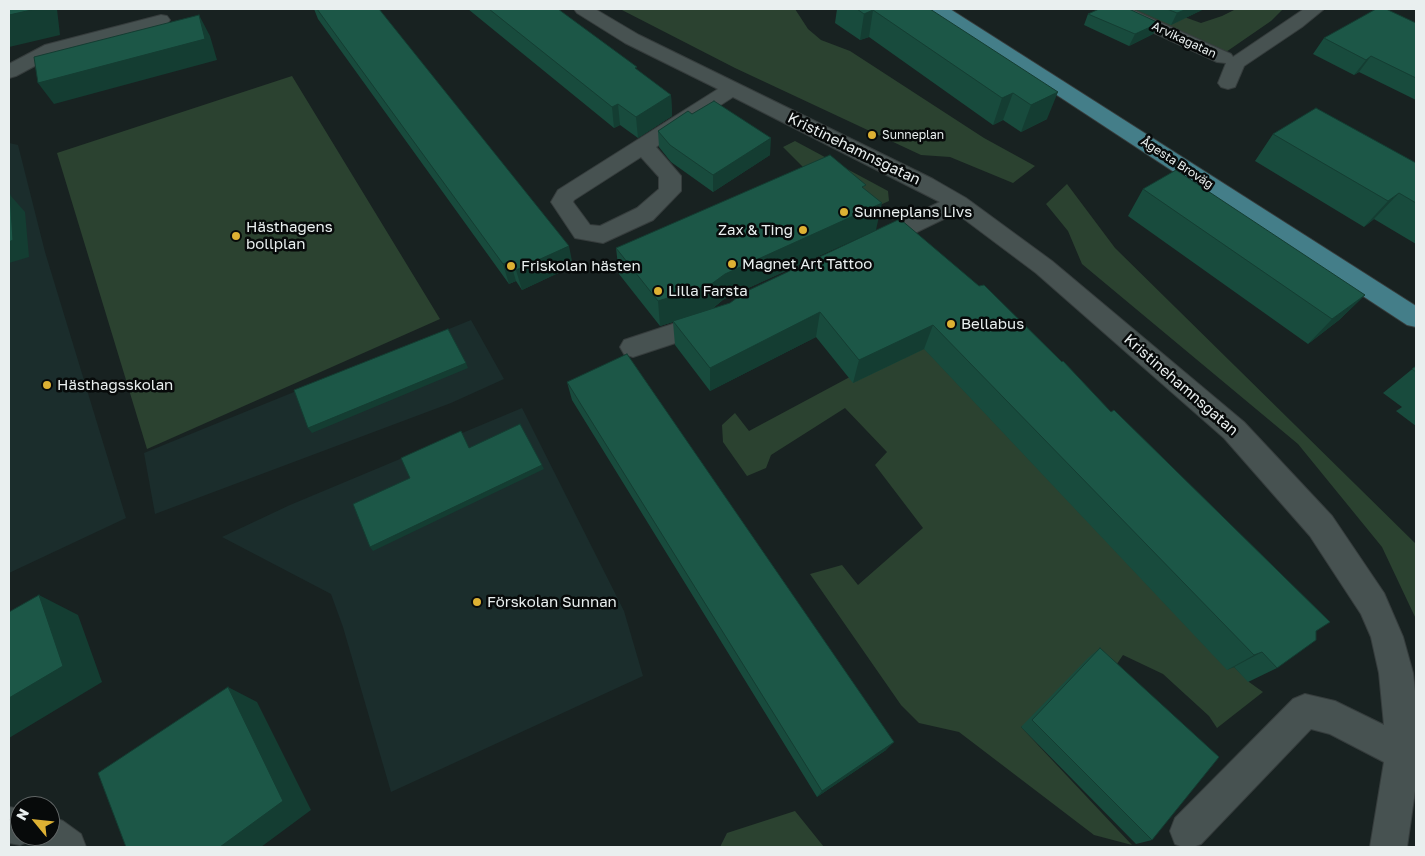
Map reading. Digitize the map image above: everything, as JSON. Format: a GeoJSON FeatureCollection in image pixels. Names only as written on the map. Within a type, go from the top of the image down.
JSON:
{"type":"FeatureCollection","features":[{"type":"Feature","properties":{"kind":"main road","name":"Ågesta Broväg"},"geometry":{"type":"LineString","coordinates":[[938,9],[1416,318]]}},
{"type":"Feature","properties":{"kind":"street","name":"Kristinehamnsgatan"},"geometry":{"type":"LineString","coordinates":[[583,9],[632,39],[925,184],[958,204],[1044,267],[1234,430],[1321,526],[1373,604],[1387,637],[1396,673],[1403,753],[1389,847]]}},
{"type":"Feature","properties":{"kind":"street","name":"Arvikagatan"},"geometry":{"type":"LineString","coordinates":[[1117,9],[1224,58]]}},
{"type":"Feature","properties":{"kind":"street","name":"Arvikagatan"},"geometry":{"type":"LineString","coordinates":[[1228,83],[1236,63],[1315,9]]}},
{"type":"Feature","properties":{"kind":"street"},"geometry":{"type":"LineString","coordinates":[[9,72],[52,49],[161,20]]}},
{"type":"Feature","properties":{"kind":"street"},"geometry":{"type":"LineString","coordinates":[[642,147],[655,158],[670,176],[670,190],[645,214],[603,235],[583,232],[562,202],[566,195],[732,88]]}},
{"type":"Feature","properties":{"kind":"street"},"geometry":{"type":"LineString","coordinates":[[860,250],[958,204]]}},
{"type":"Feature","properties":{"kind":"street"},"geometry":{"type":"LineString","coordinates":[[633,348],[720,319],[727,314]]}},
{"type":"Feature","properties":{"kind":"street"},"geometry":{"type":"LineString","coordinates":[[1188,830],[1305,711],[1335,718],[1403,753]]}},
{"type":"Feature","properties":{"kind":"shaded area","name":"Hästhagsskolan"},"geometry":{"type":"Polygon","coordinates":[[[9,143],[18,145],[45,252],[126,518],[9,573],[9,143]]]}},
{"type":"Feature","properties":{"kind":"shaded area"},"geometry":{"type":"Polygon","coordinates":[[[471,320],[504,379],[451,403],[155,514],[144,453],[471,320]]]}},
{"type":"Feature","properties":{"kind":"shaded area","name":"Förskolan Sunnan"},"geometry":{"type":"Polygon","coordinates":[[[522,408],[624,611],[643,676],[391,792],[343,627],[331,594],[222,537],[290,505],[522,408]]]}},
{"type":"Feature","properties":{"kind":"green space"},"geometry":{"type":"Polygon","coordinates":[[[620,9],[795,9],[808,29],[821,40],[850,51],[984,138],[1035,166],[1013,183],[950,157],[921,155],[735,68],[620,9]]]}},
{"type":"Feature","properties":{"kind":"green space"},"geometry":{"type":"Polygon","coordinates":[[[1125,9],[1162,9],[1201,23],[1236,9],[1283,9],[1271,21],[1226,52],[1125,9]]]}},
{"type":"Feature","properties":{"kind":"green space","name":"Hästhagens bollplan"},"geometry":{"type":"Polygon","coordinates":[[[292,76],[440,319],[147,449],[57,153],[292,76]]]}},
{"type":"Feature","properties":{"kind":"green space"},"geometry":{"type":"Polygon","coordinates":[[[795,141],[888,191],[889,201],[853,217],[783,147],[795,141]]]}},
{"type":"Feature","properties":{"kind":"green space"},"geometry":{"type":"Polygon","coordinates":[[[1067,184],[1115,248],[1416,544],[1416,619],[1382,547],[1298,444],[1082,264],[1068,231],[1046,204],[1067,184]]]}},
{"type":"Feature","properties":{"kind":"green space"},"geometry":{"type":"Polygon","coordinates":[[[917,341],[1227,669],[1234,667],[1249,682],[1263,692],[1217,728],[1209,716],[1163,674],[1123,655],[1108,677],[1021,727],[1132,845],[1094,835],[959,732],[919,723],[901,705],[810,574],[842,565],[858,585],[923,528],[875,465],[887,452],[845,408],[771,455],[766,468],[747,476],[723,442],[722,425],[735,413],[749,431],[917,341]]]}},
{"type":"Feature","properties":{"kind":"green space"},"geometry":{"type":"Polygon","coordinates":[[[795,811],[824,847],[720,847],[727,833],[795,811]]]}},
{"type":"Feature","properties":{"kind":"building"},"geometry":{"type":"Polygon","coordinates":[[[9,9],[36,9],[9,15],[9,9]]]}},
{"type":"Feature","properties":{"kind":"building"},"geometry":{"type":"Polygon","coordinates":[[[317,9],[379,9],[569,246],[516,270],[510,261],[503,264],[317,9]]]}},
{"type":"Feature","properties":{"kind":"building"},"geometry":{"type":"Polygon","coordinates":[[[489,9],[558,9],[637,67],[635,68],[671,95],[636,117],[618,104],[612,107],[489,9]]]}},
{"type":"Feature","properties":{"kind":"building"},"geometry":{"type":"Polygon","coordinates":[[[857,9],[930,9],[1058,92],[1031,105],[1013,93],[1002,98],[873,10],[864,14],[857,9]]]}},
{"type":"Feature","properties":{"kind":"building"},"geometry":{"type":"Polygon","coordinates":[[[1099,9],[1129,9],[1159,23],[1135,34],[1088,14],[1099,9]]]}},
{"type":"Feature","properties":{"kind":"building"},"geometry":{"type":"Polygon","coordinates":[[[1167,9],[1187,9],[1177,13],[1167,9]]]}},
{"type":"Feature","properties":{"kind":"building"},"geometry":{"type":"Polygon","coordinates":[[[1376,9],[1386,9],[1416,23],[1416,78],[1371,56],[1366,60],[1324,38],[1376,9]]]}},
{"type":"Feature","properties":{"kind":"building"},"geometry":{"type":"Polygon","coordinates":[[[199,15],[205,39],[38,83],[34,57],[199,15]]]}},
{"type":"Feature","properties":{"kind":"building"},"geometry":{"type":"Polygon","coordinates":[[[714,101],[771,138],[713,175],[670,145],[658,131],[688,111],[692,114],[714,101]]]}},
{"type":"Feature","properties":{"kind":"building"},"geometry":{"type":"Polygon","coordinates":[[[1316,108],[1416,163],[1416,203],[1399,193],[1388,201],[1273,134],[1316,108]]]}},
{"type":"Feature","properties":{"kind":"building"},"geometry":{"type":"Polygon","coordinates":[[[830,155],[866,185],[862,187],[882,203],[725,274],[710,285],[658,301],[616,248],[830,155]]]}},
{"type":"Feature","properties":{"kind":"building"},"geometry":{"type":"Polygon","coordinates":[[[1176,170],[1365,295],[1332,319],[1143,189],[1176,170]]]}},
{"type":"Feature","properties":{"kind":"building"},"geometry":{"type":"Polygon","coordinates":[[[9,196],[13,240],[9,242],[9,196]]]}},
{"type":"Feature","properties":{"kind":"building"},"geometry":{"type":"Polygon","coordinates":[[[900,219],[979,286],[984,285],[1063,361],[1111,412],[1114,410],[1330,622],[1316,631],[1316,640],[1277,668],[1262,652],[1254,655],[933,325],[859,360],[820,312],[710,368],[673,321],[730,303],[745,292],[900,219]]]}},
{"type":"Feature","properties":{"kind":"building"},"geometry":{"type":"Polygon","coordinates":[[[448,329],[466,363],[308,428],[294,390],[448,329]]]}},
{"type":"Feature","properties":{"kind":"building"},"geometry":{"type":"Polygon","coordinates":[[[627,354],[894,742],[822,791],[567,382],[627,354]]]}},
{"type":"Feature","properties":{"kind":"building"},"geometry":{"type":"Polygon","coordinates":[[[520,424],[542,465],[370,547],[353,504],[410,478],[401,458],[461,431],[469,448],[520,424]]]}},
{"type":"Feature","properties":{"kind":"building"},"geometry":{"type":"Polygon","coordinates":[[[39,595],[63,666],[9,698],[9,612],[39,595]]]}},
{"type":"Feature","properties":{"kind":"building"},"geometry":{"type":"Polygon","coordinates":[[[1100,648],[1219,757],[1152,840],[1032,720],[1100,648]]]}},
{"type":"Feature","properties":{"kind":"building"},"geometry":{"type":"Polygon","coordinates":[[[228,687],[283,801],[220,847],[126,847],[98,773],[228,687]]]}},
{"type":"Feature","properties":{"kind":"place","name":"Sunneplan"},"geometry":{"type":"Point","coordinates":[872,135]}},
{"type":"Feature","properties":{"kind":"place","name":"Sunneplans Livs"},"geometry":{"type":"Point","coordinates":[844,212]}},
{"type":"Feature","properties":{"kind":"place","name":"Zax & Ting"},"geometry":{"type":"Point","coordinates":[803,230]}},
{"type":"Feature","properties":{"kind":"place","name":"Hästhagens bollplan"},"geometry":{"type":"Point","coordinates":[236,236]}},
{"type":"Feature","properties":{"kind":"place","name":"Magnet Art Tattoo"},"geometry":{"type":"Point","coordinates":[732,264]}},
{"type":"Feature","properties":{"kind":"place","name":"Friskolan hästen"},"geometry":{"type":"Point","coordinates":[511,266]}},
{"type":"Feature","properties":{"kind":"place","name":"Lilla Farsta"},"geometry":{"type":"Point","coordinates":[658,291]}},
{"type":"Feature","properties":{"kind":"place","name":"Bellabus"},"geometry":{"type":"Point","coordinates":[951,324]}},
{"type":"Feature","properties":{"kind":"place","name":"Hästhagsskolan"},"geometry":{"type":"Point","coordinates":[47,385]}},
{"type":"Feature","properties":{"kind":"place","name":"Förskolan Sunnan"},"geometry":{"type":"Point","coordinates":[477,602]}}]}
